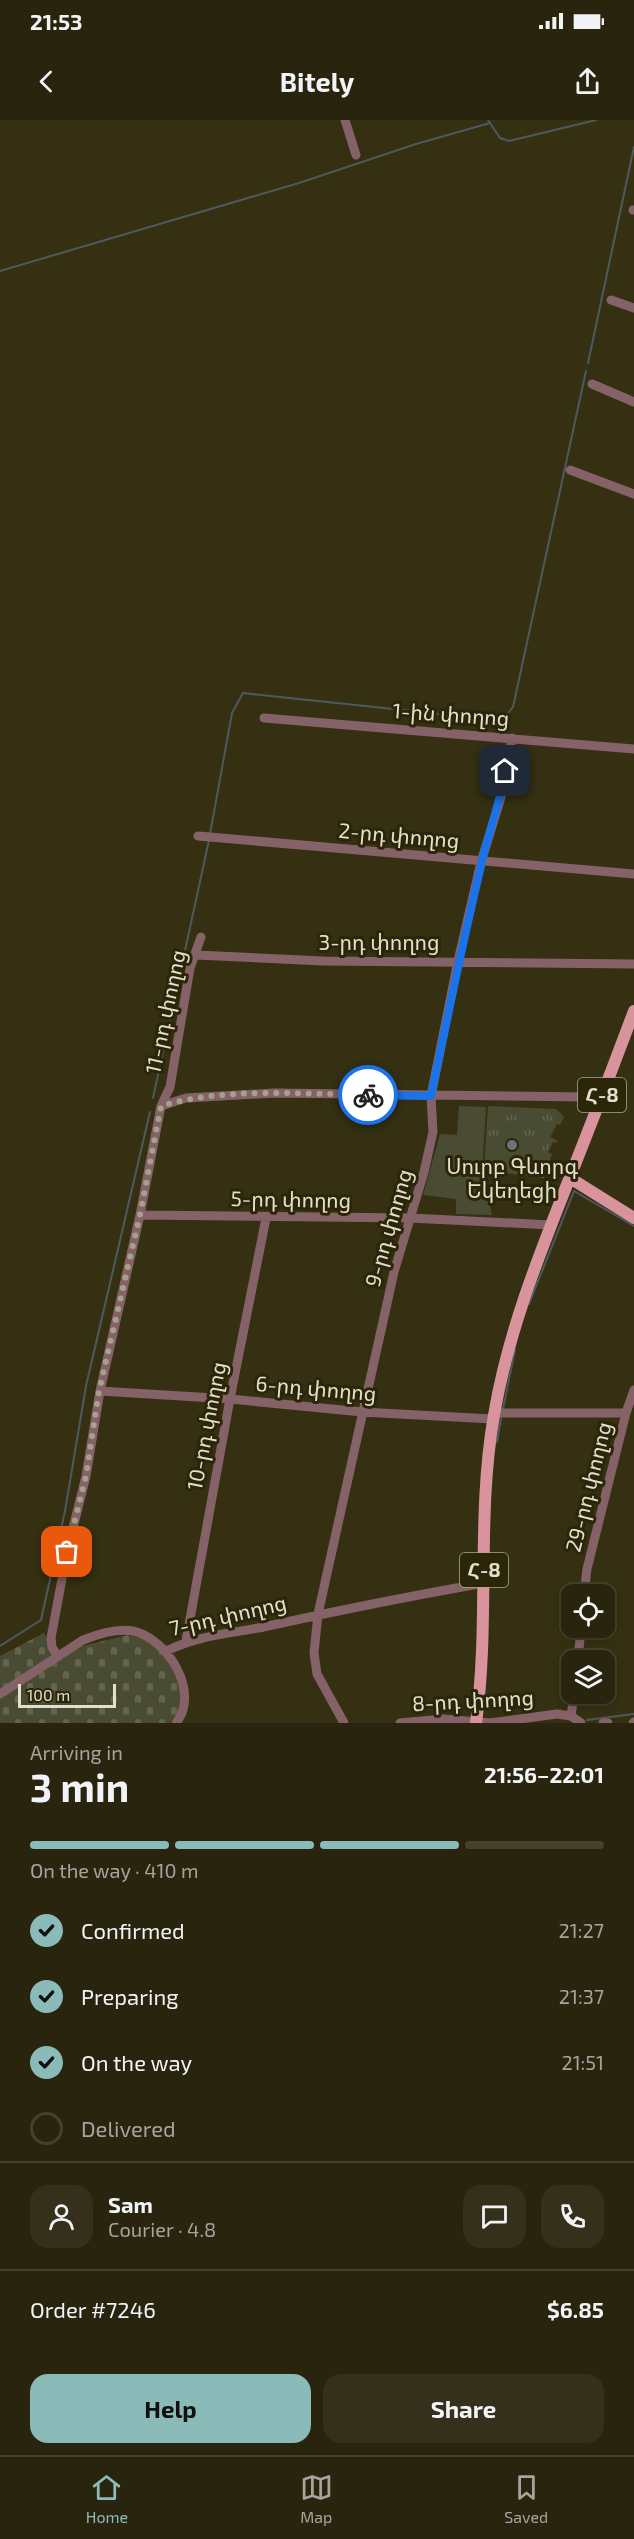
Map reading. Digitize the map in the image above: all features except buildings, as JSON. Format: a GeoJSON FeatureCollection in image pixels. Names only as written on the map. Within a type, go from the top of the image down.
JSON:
{"type":"FeatureCollection","features":[{"type":"Feature","properties":{"kind":"main road","name":"Հ-8"},"geometry":{"type":"LineString","coordinates":[[477,1722],[483,1650],[484,1480],[494,1416],[515,1325],[550,1225],[634,1011]]}},
{"type":"Feature","properties":{"kind":"main road"},"geometry":{"type":"LineString","coordinates":[[570,1178],[634,1218]]}},
{"type":"Feature","properties":{"kind":"street"},"geometry":{"type":"LineString","coordinates":[[345,120],[356,155]]}},
{"type":"Feature","properties":{"kind":"street"},"geometry":{"type":"LineString","coordinates":[[611,300],[634,308]]}},
{"type":"Feature","properties":{"kind":"street"},"geometry":{"type":"LineString","coordinates":[[592,384],[634,402]]}},
{"type":"Feature","properties":{"kind":"street"},"geometry":{"type":"LineString","coordinates":[[570,470],[634,494]]}},
{"type":"Feature","properties":{"kind":"street","name":"1-ին փողոց"},"geometry":{"type":"LineString","coordinates":[[264,718],[634,749]]}},
{"type":"Feature","properties":{"kind":"street","name":"9-րդ փողոց"},"geometry":{"type":"LineString","coordinates":[[344,1723],[317,1674],[314,1653],[318,1614],[394,1272],[424,1172],[433,1132],[431,1096],[458,961],[482,862],[502,794],[512,738]]}},
{"type":"Feature","properties":{"kind":"street","name":"2-րդ փողոց"},"geometry":{"type":"LineString","coordinates":[[198,836],[634,874]]}},
{"type":"Feature","properties":{"kind":"street","name":"11-րդ փողոց"},"geometry":{"type":"LineString","coordinates":[[58,1657],[52,1647],[51,1638],[67,1552],[86,1476],[99,1391],[140,1215],[161,1106],[170,1087],[190,968],[201,937]]}},
{"type":"Feature","properties":{"kind":"street","name":"3-րդ փողոց"},"geometry":{"type":"LineString","coordinates":[[196,955],[323,961],[634,964]]}},
{"type":"Feature","properties":{"kind":"street"},"geometry":{"type":"LineString","coordinates":[[161,1106],[186,1098],[274,1093],[586,1097],[599,1102]]}},
{"type":"Feature","properties":{"kind":"street","name":"5-րդ փողոց"},"geometry":{"type":"LineString","coordinates":[[140,1215],[410,1218],[550,1225]]}},
{"type":"Feature","properties":{"kind":"street","name":"10-րդ փողոց"},"geometry":{"type":"LineString","coordinates":[[186,1641],[266,1218]]}},
{"type":"Feature","properties":{"kind":"street","name":"29-րդ փողոց"},"geometry":{"type":"LineString","coordinates":[[585,1584],[626,1413],[634,1390]]}},
{"type":"Feature","properties":{"kind":"street","name":"6-րդ փողոց"},"geometry":{"type":"LineString","coordinates":[[99,1391],[362,1412],[494,1416],[626,1413]]}},
{"type":"Feature","properties":{"kind":"street","name":"7-րդ փողոց"},"geometry":{"type":"LineString","coordinates":[[0,1694],[74,1645],[98,1635],[130,1630],[146,1635],[166,1651],[186,1641],[484,1583]]}},
{"type":"Feature","properties":{"kind":"street"},"geometry":{"type":"LineString","coordinates":[[166,1651],[176,1665],[183,1687],[182,1712],[176,1723]]}},
{"type":"Feature","properties":{"kind":"street"},"geometry":{"type":"LineString","coordinates":[[573,1704],[571,1716],[581,1723]]}},
{"type":"Feature","properties":{"kind":"street","name":"8-րդ փողոց"},"geometry":{"type":"LineString","coordinates":[[400,1723],[443,1719],[490,1722],[557,1714],[571,1716]]}},
{"type":"Feature","properties":{"kind":"street"},"geometry":{"type":"LineString","coordinates":[[603,1723],[608,1723]]}},
{"type":"Feature","properties":{"kind":"green space"},"geometry":{"type":"Polygon","coordinates":[[[459,1106],[486,1107],[482,1171],[492,1215],[456,1214],[456,1199],[423,1195],[440,1134],[457,1135],[459,1106]]]}},
{"type":"Feature","properties":{"kind":"green space"},"geometry":{"type":"Polygon","coordinates":[[[488,1106],[556,1109],[564,1117],[550,1137],[558,1141],[553,1142],[548,1152],[552,1154],[544,1178],[484,1170],[488,1106]]]}},
{"type":"Feature","properties":{"kind":"green space"},"geometry":{"type":"Polygon","coordinates":[[[44,1633],[58,1660],[78,1647],[128,1635],[154,1641],[179,1680],[181,1701],[178,1712],[170,1723],[0,1723],[0,1656],[44,1633]]]}},
{"type":"Feature","properties":{"kind":"waterway"},"geometry":{"type":"LineString","coordinates":[[488,120],[500,138],[509,141],[596,120]]}},
{"type":"Feature","properties":{"kind":"waterway"},"geometry":{"type":"LineString","coordinates":[[0,271],[299,183],[416,144],[490,123]]}},
{"type":"Feature","properties":{"kind":"waterway"},"geometry":{"type":"LineString","coordinates":[[588,363],[634,147]]}},
{"type":"Feature","properties":{"kind":"waterway"},"geometry":{"type":"LineString","coordinates":[[210,834],[232,713],[243,693],[450,715],[505,717],[513,707],[586,371]]}},
{"type":"Feature","properties":{"kind":"waterway"},"geometry":{"type":"LineString","coordinates":[[153,1098],[209,840]]}},
{"type":"Feature","properties":{"kind":"waterway"},"geometry":{"type":"LineString","coordinates":[[0,1646],[41,1620],[65,1511],[86,1386],[150,1112]]}},
{"type":"Feature","properties":{"kind":"waterway"},"geometry":{"type":"LineString","coordinates":[[529,1304],[574,1191],[634,1226]]}},
{"type":"Feature","properties":{"kind":"waterway"},"geometry":{"type":"LineString","coordinates":[[503,1409],[515,1350]]}},
{"type":"Feature","properties":{"kind":"waterway"},"geometry":{"type":"LineString","coordinates":[[497,1442],[501,1418]]}},
{"type":"Feature","properties":{"kind":"waterway"},"geometry":{"type":"LineString","coordinates":[[587,1720],[634,1714]]}},
{"type":"Feature","properties":{"kind":"way so far"},"geometry":{"type":"LineString","coordinates":[[67,1552],[86,1476],[99,1391],[140,1215],[161,1106],[186,1098],[274,1093],[368,1095]]}},
{"type":"Feature","properties":{"kind":"place","name":"Սուրբ Գևորգ Եկեղեցի"},"geometry":{"type":"Point","coordinates":[512,1145]}},
{"type":"Feature","properties":{"kind":"route"},"geometry":{"type":"LineString","coordinates":[[368,1095],[431,1096],[458,961],[482,862],[502,794],[505,771]]}}]}
